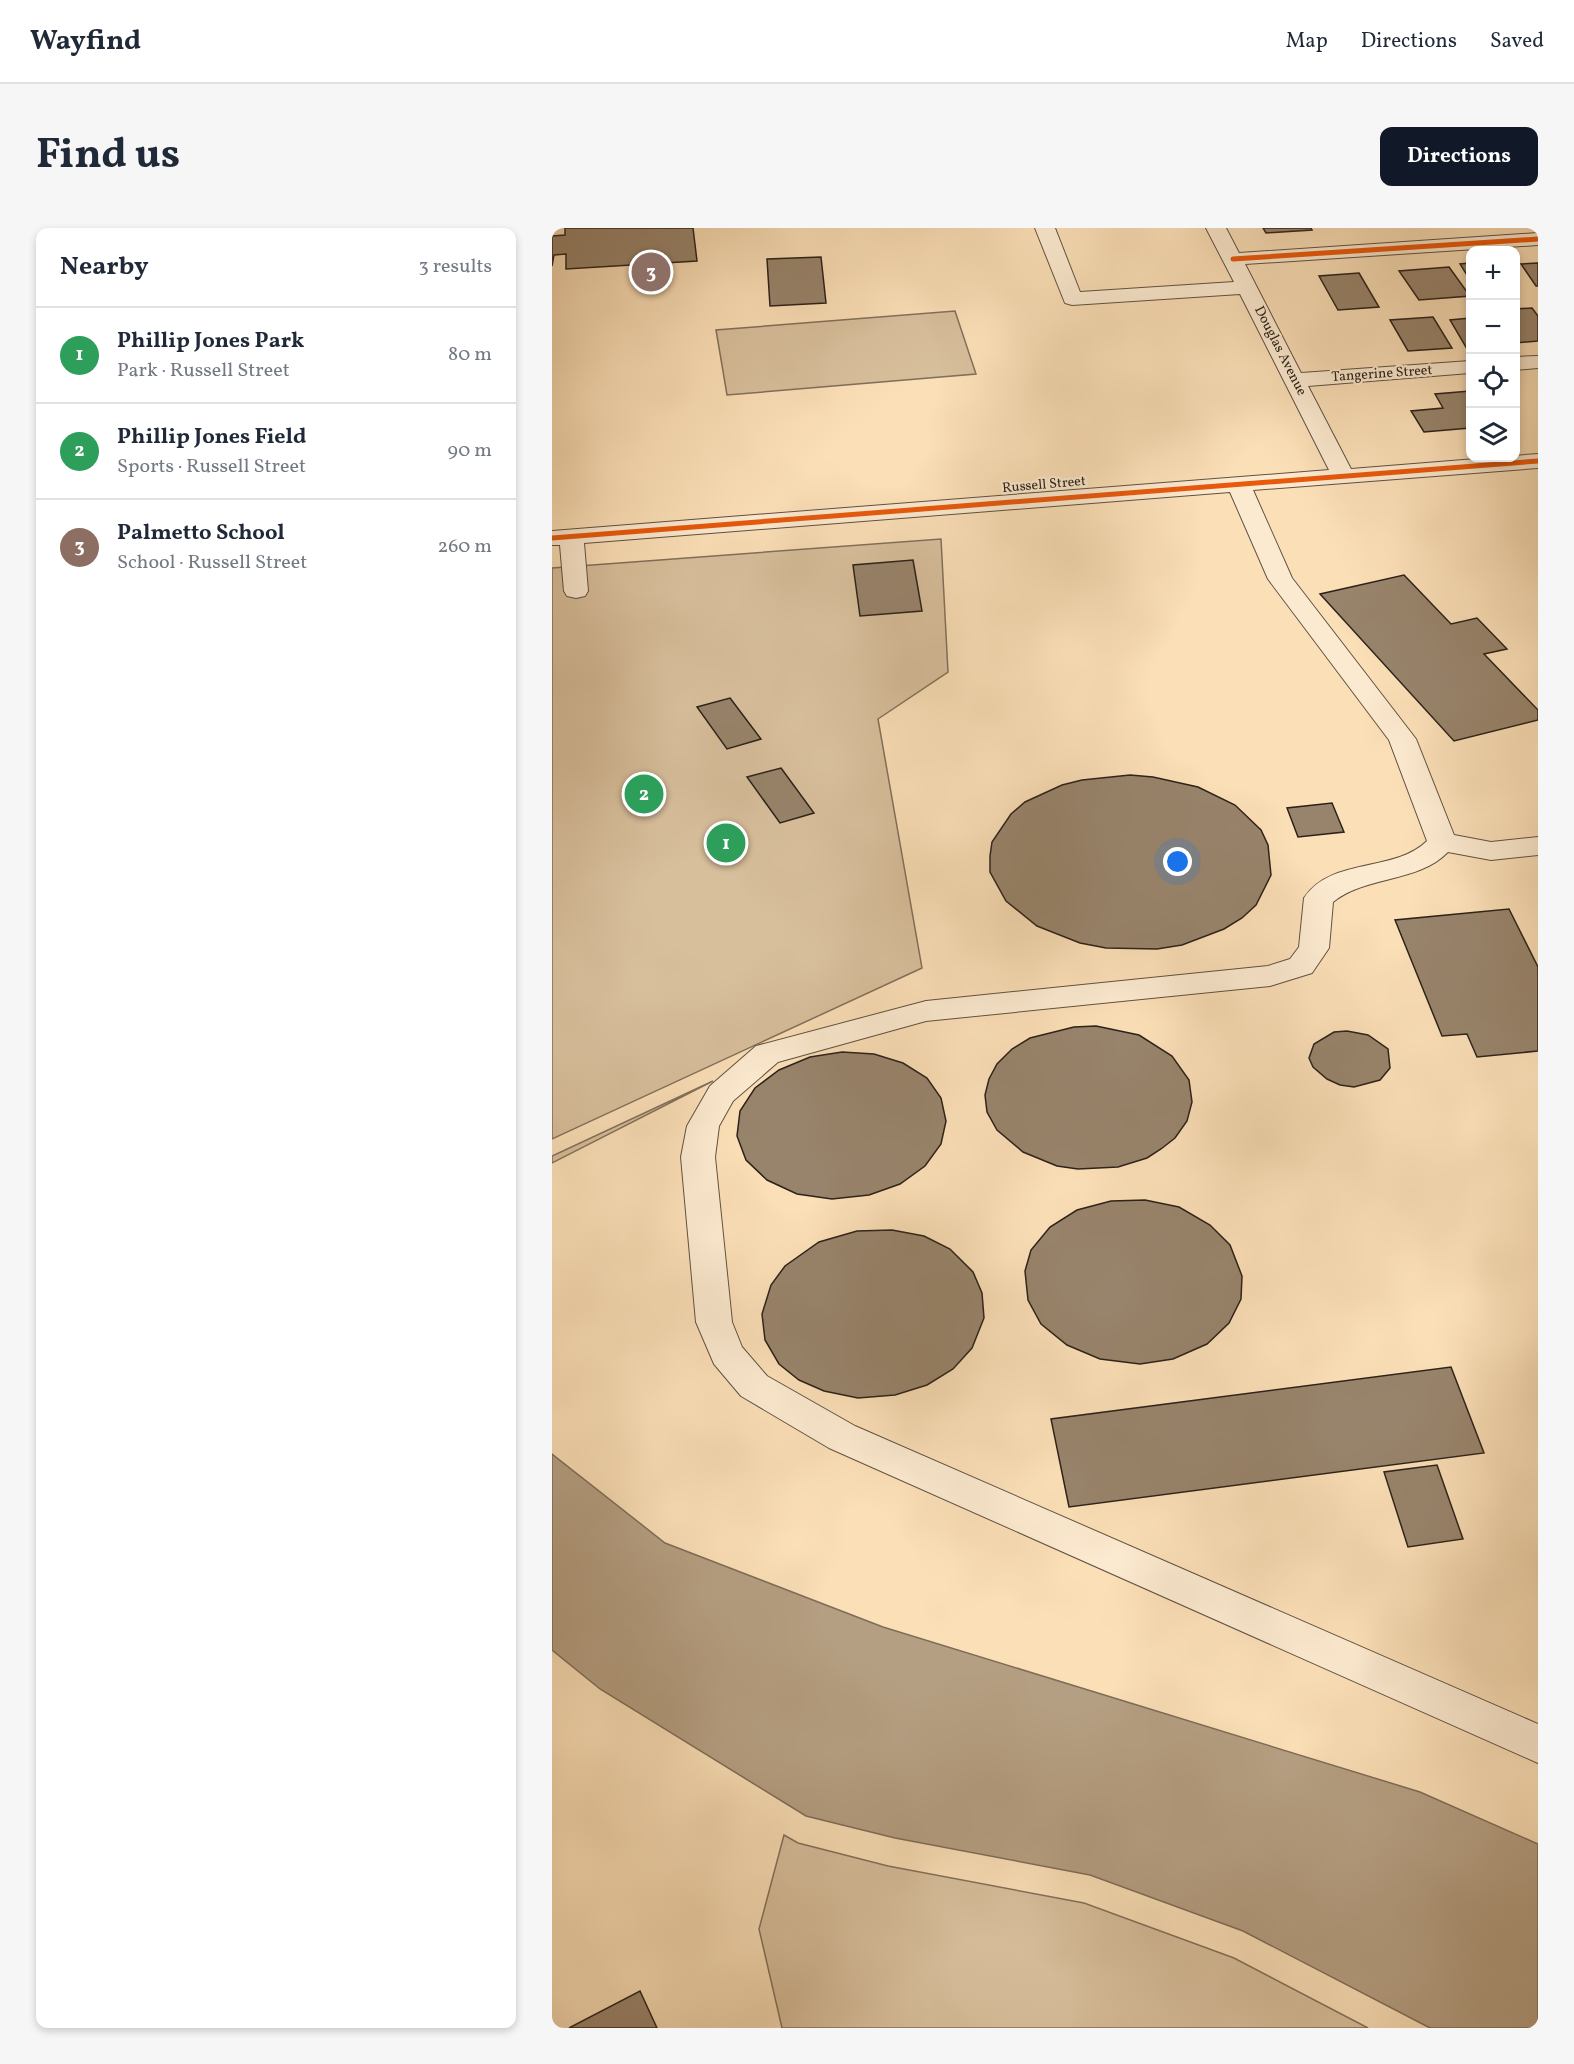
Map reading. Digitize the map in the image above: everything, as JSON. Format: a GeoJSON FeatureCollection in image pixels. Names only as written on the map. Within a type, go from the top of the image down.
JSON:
{"type":"FeatureCollection","features":[{"type":"Feature","properties":{"kind":"street"},"geometry":{"type":"LineString","coordinates":[[1045,228],[1071,299],[1248,287]]}},
{"type":"Feature","properties":{"kind":"street","name":"Douglas Avenue"},"geometry":{"type":"LineString","coordinates":[[1216,228],[1344,475]]}},
{"type":"Feature","properties":{"kind":"street"},"geometry":{"type":"LineString","coordinates":[[1233,260],[1538,239]]}},
{"type":"Feature","properties":{"kind":"street"},"geometry":{"type":"LineString","coordinates":[[1520,364],[1538,362]]}},
{"type":"Feature","properties":{"kind":"street","name":"Tangerine Street"},"geometry":{"type":"LineString","coordinates":[[1294,380],[1466,367]]}},
{"type":"Feature","properties":{"kind":"street","name":"Russell Street"},"geometry":{"type":"LineString","coordinates":[[561,538],[1538,461]]}},
{"type":"Feature","properties":{"kind":"street"},"geometry":{"type":"LineString","coordinates":[[1238,483],[1280,579],[1402,739],[1443,842]]}},
{"type":"Feature","properties":{"kind":"street"},"geometry":{"type":"LineString","coordinates":[[561,538],[576,591]]}},
{"type":"Feature","properties":{"kind":"street"},"geometry":{"type":"LineString","coordinates":[[1443,842],[1491,851],[1538,846]]}},
{"type":"Feature","properties":{"kind":"street"},"geometry":{"type":"LineString","coordinates":[[1443,842],[1434,853],[1404,866],[1339,885],[1318,898],[1314,948],[1301,966],[1270,976],[926,1011],[767,1054],[747,1069],[721,1094],[703,1126],[698,1157],[714,1322],[727,1354],[754,1386],[842,1437],[1538,1744]]}},
{"type":"Feature","properties":{"kind":"shaded area"},"geometry":{"type":"Polygon","coordinates":[[[955,311],[976,374],[727,395],[716,330],[955,311]]]}},
{"type":"Feature","properties":{"kind":"shaded area"},"geometry":{"type":"Polygon","coordinates":[[[941,539],[948,672],[878,719],[922,968],[552,1139],[552,568],[941,539]]]}},
{"type":"Feature","properties":{"kind":"shaded area"},"geometry":{"type":"Polygon","coordinates":[[[713,1081],[552,1163],[552,1156],[713,1081]]]}},
{"type":"Feature","properties":{"kind":"shaded area"},"geometry":{"type":"Polygon","coordinates":[[[552,1454],[665,1543],[883,1627],[1420,1792],[1538,1844],[1538,2028],[1430,2028],[1243,1931],[1090,1875],[895,1838],[806,1816],[600,1689],[552,1650],[552,1454]]]}},
{"type":"Feature","properties":{"kind":"shaded area"},"geometry":{"type":"Polygon","coordinates":[[[784,1835],[798,1843],[888,1866],[1084,1903],[1234,1958],[1368,2028],[782,2028],[759,1929],[784,1835]]]}},
{"type":"Feature","properties":{"kind":"building"},"geometry":{"type":"Polygon","coordinates":[[[565,228],[693,228],[697,261],[566,269],[566,254],[554,255],[552,266],[552,236],[565,235],[565,228]]]}},
{"type":"Feature","properties":{"kind":"building"},"geometry":{"type":"Polygon","coordinates":[[[1263,228],[1311,228],[1312,230],[1266,233],[1263,228]]]}},
{"type":"Feature","properties":{"kind":"building"},"geometry":{"type":"Polygon","coordinates":[[[821,257],[826,303],[770,306],[767,259],[821,257]]]}},
{"type":"Feature","properties":{"kind":"building"},"geometry":{"type":"Polygon","coordinates":[[[1466,263],[1466,274],[1460,264],[1466,263]]]}},
{"type":"Feature","properties":{"kind":"building"},"geometry":{"type":"Polygon","coordinates":[[[1538,263],[1538,286],[1536,286],[1521,264],[1538,263]]]}},
{"type":"Feature","properties":{"kind":"building"},"geometry":{"type":"Polygon","coordinates":[[[1449,267],[1466,290],[1466,296],[1419,300],[1399,271],[1449,267]]]}},
{"type":"Feature","properties":{"kind":"building"},"geometry":{"type":"Polygon","coordinates":[[[1359,273],[1379,307],[1338,310],[1319,276],[1359,273]]]}},
{"type":"Feature","properties":{"kind":"building"},"geometry":{"type":"Polygon","coordinates":[[[1532,308],[1538,316],[1538,341],[1520,343],[1520,309],[1532,308]]]}},
{"type":"Feature","properties":{"kind":"building"},"geometry":{"type":"Polygon","coordinates":[[[1433,317],[1452,348],[1408,351],[1390,320],[1433,317]]]}},
{"type":"Feature","properties":{"kind":"building"},"geometry":{"type":"Polygon","coordinates":[[[1466,318],[1466,347],[1450,320],[1466,318]]]}},
{"type":"Feature","properties":{"kind":"building"},"geometry":{"type":"Polygon","coordinates":[[[1466,391],[1466,428],[1424,432],[1411,411],[1443,408],[1435,394],[1466,391]]]}},
{"type":"Feature","properties":{"kind":"building"},"geometry":{"type":"Polygon","coordinates":[[[913,560],[922,611],[860,616],[853,565],[913,560]]]}},
{"type":"Feature","properties":{"kind":"building"},"geometry":{"type":"Polygon","coordinates":[[[1404,575],[1451,624],[1477,618],[1507,649],[1484,654],[1538,710],[1538,720],[1454,741],[1320,594],[1404,575]]]}},
{"type":"Feature","properties":{"kind":"building"},"geometry":{"type":"Polygon","coordinates":[[[730,698],[761,739],[727,749],[697,707],[730,698]]]}},
{"type":"Feature","properties":{"kind":"building"},"geometry":{"type":"Polygon","coordinates":[[[781,768],[814,813],[780,823],[747,777],[781,768]]]}},
{"type":"Feature","properties":{"kind":"building"},"geometry":{"type":"Polygon","coordinates":[[[1130,775],[1153,777],[1198,787],[1235,805],[1261,830],[1268,845],[1271,875],[1256,905],[1242,918],[1224,929],[1182,945],[1157,949],[1106,948],[1080,943],[1037,926],[1006,901],[990,872],[990,856],[992,842],[1011,814],[1025,802],[1062,785],[1082,780],[1130,775]]]}},
{"type":"Feature","properties":{"kind":"building"},"geometry":{"type":"Polygon","coordinates":[[[1332,803],[1344,832],[1298,837],[1287,808],[1332,803]]]}},
{"type":"Feature","properties":{"kind":"building"},"geometry":{"type":"Polygon","coordinates":[[[1509,909],[1538,967],[1538,1051],[1477,1057],[1467,1034],[1442,1036],[1395,920],[1509,909]]]}},
{"type":"Feature","properties":{"kind":"building"},"geometry":{"type":"Polygon","coordinates":[[[1096,1026],[1139,1035],[1172,1056],[1189,1080],[1192,1102],[1187,1121],[1175,1138],[1161,1149],[1147,1158],[1118,1167],[1078,1169],[1057,1166],[1023,1152],[997,1130],[987,1112],[985,1095],[989,1079],[997,1064],[1012,1049],[1030,1038],[1074,1027],[1096,1026]]]}},
{"type":"Feature","properties":{"kind":"building"},"geometry":{"type":"Polygon","coordinates":[[[1347,1031],[1368,1035],[1388,1049],[1390,1068],[1380,1080],[1354,1087],[1340,1085],[1327,1079],[1313,1067],[1309,1058],[1314,1044],[1334,1032],[1347,1031]]]}},
{"type":"Feature","properties":{"kind":"building"},"geometry":{"type":"Polygon","coordinates":[[[842,1052],[874,1054],[903,1063],[927,1078],[941,1098],[946,1121],[941,1144],[925,1166],[900,1184],[869,1195],[832,1199],[797,1194],[767,1180],[746,1160],[737,1136],[740,1111],[755,1088],[779,1070],[810,1057],[842,1052]]]}},
{"type":"Feature","properties":{"kind":"building"},"geometry":{"type":"Polygon","coordinates":[[[1145,1200],[1179,1207],[1210,1225],[1230,1245],[1242,1276],[1241,1299],[1229,1323],[1207,1344],[1173,1359],[1140,1364],[1100,1359],[1067,1345],[1041,1324],[1028,1300],[1025,1271],[1031,1250],[1050,1227],[1077,1210],[1111,1201],[1145,1200]]]}},
{"type":"Feature","properties":{"kind":"building"},"geometry":{"type":"Polygon","coordinates":[[[892,1230],[924,1236],[950,1249],[973,1272],[982,1293],[984,1318],[972,1348],[953,1369],[927,1385],[895,1395],[858,1398],[824,1391],[799,1380],[779,1364],[765,1340],[762,1314],[771,1285],[785,1266],[819,1242],[857,1231],[892,1230]]]}},
{"type":"Feature","properties":{"kind":"building"},"geometry":{"type":"Polygon","coordinates":[[[1451,1367],[1484,1453],[1069,1507],[1051,1419],[1451,1367]]]}},
{"type":"Feature","properties":{"kind":"building"},"geometry":{"type":"Polygon","coordinates":[[[1437,1465],[1463,1539],[1408,1547],[1384,1472],[1437,1465]]]}},
{"type":"Feature","properties":{"kind":"building"},"geometry":{"type":"Polygon","coordinates":[[[640,1991],[657,2028],[569,2028],[640,1991]]]}},
{"type":"Feature","properties":{"kind":"cycle path"},"geometry":{"type":"LineString","coordinates":[[1233,259],[1538,239]]}},
{"type":"Feature","properties":{"kind":"cycle path"},"geometry":{"type":"LineString","coordinates":[[552,538],[1538,461]]}},
{"type":"Feature","properties":{"kind":"place","name":"Palmetto School"},"geometry":{"type":"Point","coordinates":[651,272]}},
{"type":"Feature","properties":{"kind":"place","name":"Phillip Jones Field"},"geometry":{"type":"Point","coordinates":[644,794]}},
{"type":"Feature","properties":{"kind":"place","name":"Phillip Jones Park"},"geometry":{"type":"Point","coordinates":[726,843]}}]}
